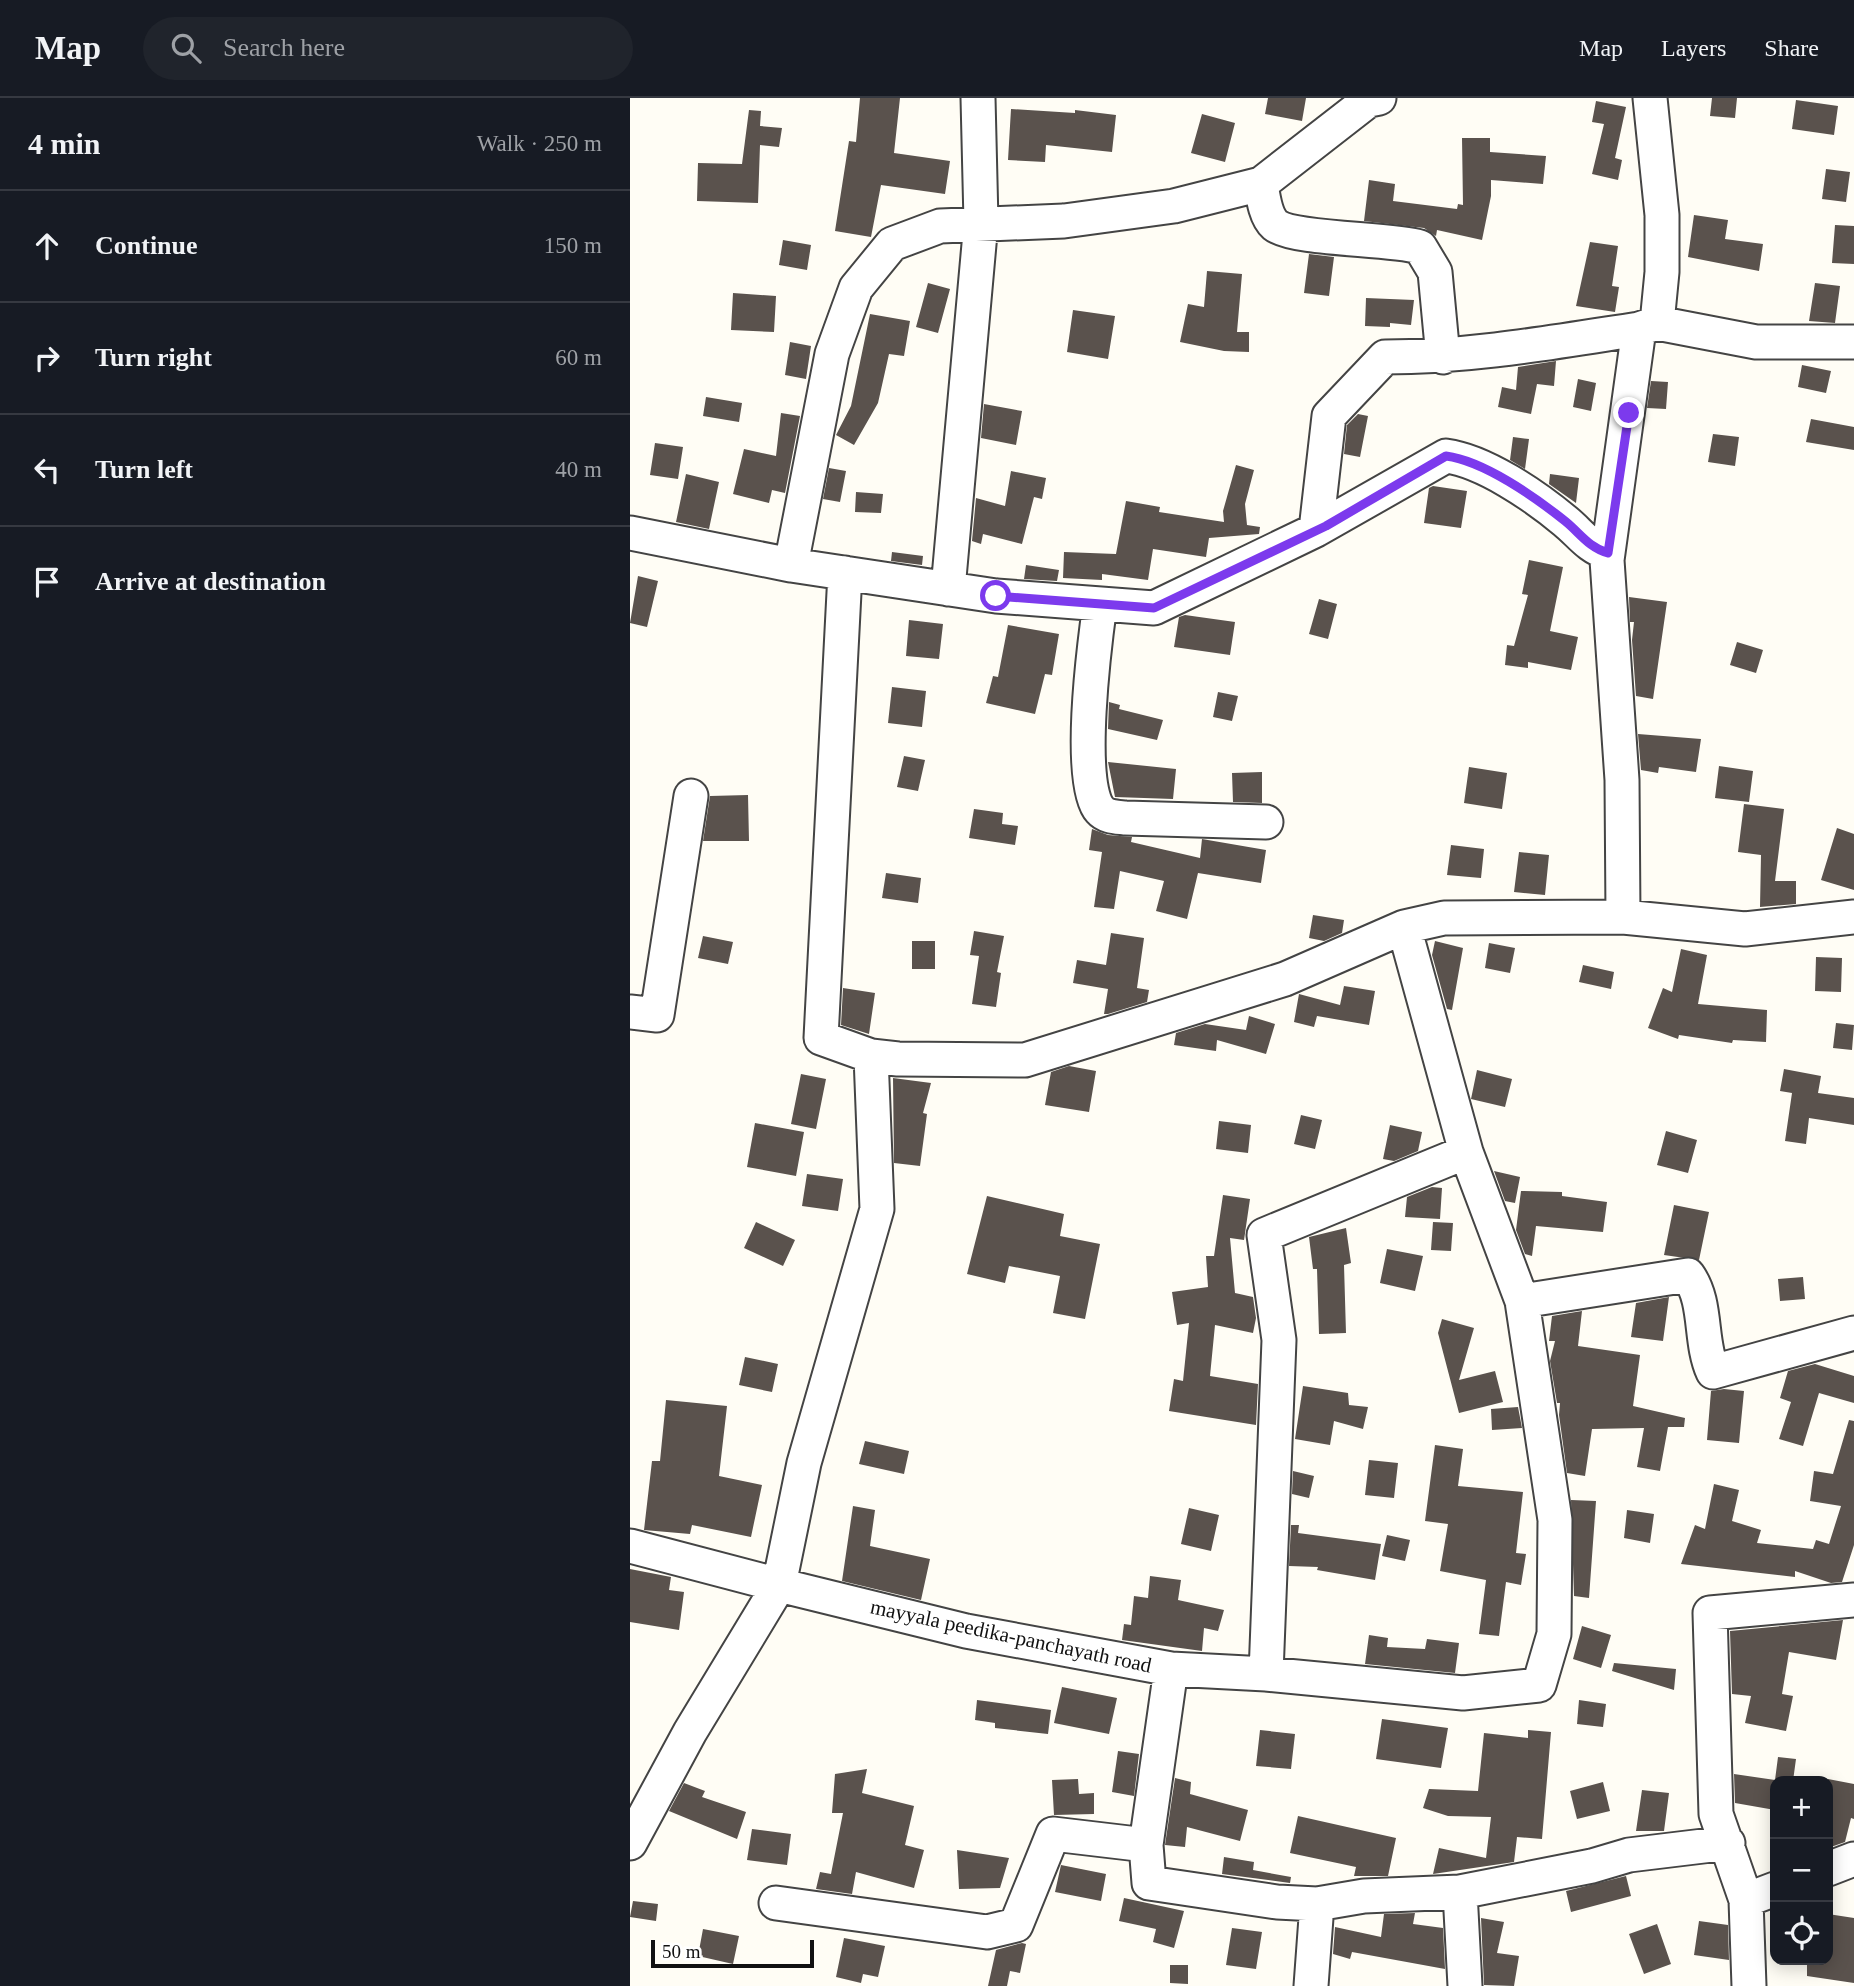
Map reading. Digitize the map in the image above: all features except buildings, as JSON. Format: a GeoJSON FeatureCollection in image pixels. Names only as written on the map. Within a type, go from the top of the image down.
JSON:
{"type":"FeatureCollection","features":[{"type":"Feature","properties":{"kind":"street"},"geometry":{"type":"LineString","coordinates":[[948,589],[981,222],[978,98]]}},
{"type":"Feature","properties":{"kind":"street"},"geometry":{"type":"LineString","coordinates":[[1623,917],[1622,780],[1608,553],[1648,326],[1662,272],[1662,215],[1650,98]]}},
{"type":"Feature","properties":{"kind":"street"},"geometry":{"type":"LineString","coordinates":[[791,565],[832,354],[856,288],[892,244],[940,226],[981,222],[1065,221],[1174,206],[1261,184],[1372,99]]}},
{"type":"Feature","properties":{"kind":"street"},"geometry":{"type":"LineString","coordinates":[[1261,184],[1264,202],[1275,225],[1288,231],[1345,239],[1392,240],[1420,247],[1435,272],[1443,357]]}},
{"type":"Feature","properties":{"kind":"street"},"geometry":{"type":"LineString","coordinates":[[1316,530],[1329,416],[1385,357],[1443,357],[1648,326],[1756,342],[1854,342]]}},
{"type":"Feature","properties":{"kind":"street"},"geometry":{"type":"LineString","coordinates":[[630,533],[791,565],[948,589],[1154,608],[1316,530],[1446,456],[1464,459],[1525,492],[1562,519],[1589,545],[1608,553]]}},
{"type":"Feature","properties":{"kind":"street"},"geometry":{"type":"LineString","coordinates":[[845,573],[821,1038],[871,1056],[1025,1060],[1285,979],[1404,927],[1444,918],[1623,917],[1745,929],[1854,917]]}},
{"type":"Feature","properties":{"kind":"street"},"geometry":{"type":"LineString","coordinates":[[1100,604],[1094,648],[1088,749],[1092,793],[1098,808],[1107,815],[1125,818],[1266,822]]}},
{"type":"Feature","properties":{"kind":"street"},"geometry":{"type":"LineString","coordinates":[[630,1012],[657,1015],[691,796]]}},
{"type":"Feature","properties":{"kind":"street"},"geometry":{"type":"LineString","coordinates":[[1171,1669],[1266,1674],[1463,1693],[1539,1685],[1554,1634],[1555,1520],[1522,1301],[1466,1152],[1404,927]]}},
{"type":"Feature","properties":{"kind":"street"},"geometry":{"type":"LineString","coordinates":[[630,1843],[691,1732],[779,1585],[804,1463],[877,1209],[871,1056]]}},
{"type":"Feature","properties":{"kind":"street"},"geometry":{"type":"LineString","coordinates":[[1266,1674],[1279,1340],[1264,1235],[1466,1152]]}},
{"type":"Feature","properties":{"kind":"street"},"geometry":{"type":"LineString","coordinates":[[1522,1301],[1688,1275],[1698,1288],[1706,1357],[1713,1372],[1854,1333]]}},
{"type":"Feature","properties":{"kind":"street","name":"mayyala peedika-panchayath road"},"geometry":{"type":"LineString","coordinates":[[630,1546],[966,1631],[1171,1669],[1146,1845],[1149,1883],[1277,1902],[1317,1904],[1364,1896],[1460,1892],[1592,1866],[1629,1855],[1728,1843]]}},
{"type":"Feature","properties":{"kind":"street"},"geometry":{"type":"LineString","coordinates":[[1749,1986],[1761,1895],[1728,1843],[1716,1814],[1710,1613],[1854,1600]]}},
{"type":"Feature","properties":{"kind":"street"},"geometry":{"type":"LineString","coordinates":[[776,1903],[987,1932],[1016,1926],[1053,1834],[1146,1845]]}},
{"type":"Feature","properties":{"kind":"street"},"geometry":{"type":"LineString","coordinates":[[1833,1867],[1854,1858]]}},
{"type":"Feature","properties":{"kind":"street"},"geometry":{"type":"LineString","coordinates":[[1460,1892],[1465,1986]]}},
{"type":"Feature","properties":{"kind":"street"},"geometry":{"type":"LineString","coordinates":[[1311,1986],[1317,1904]]}},
{"type":"Feature","properties":{"kind":"route"},"geometry":{"type":"LineString","coordinates":[[996,596],[1154,608],[1326,526],[1414,471],[1446,456],[1464,459],[1525,492],[1569,524],[1589,545],[1608,553],[1629,413]]}}]}
